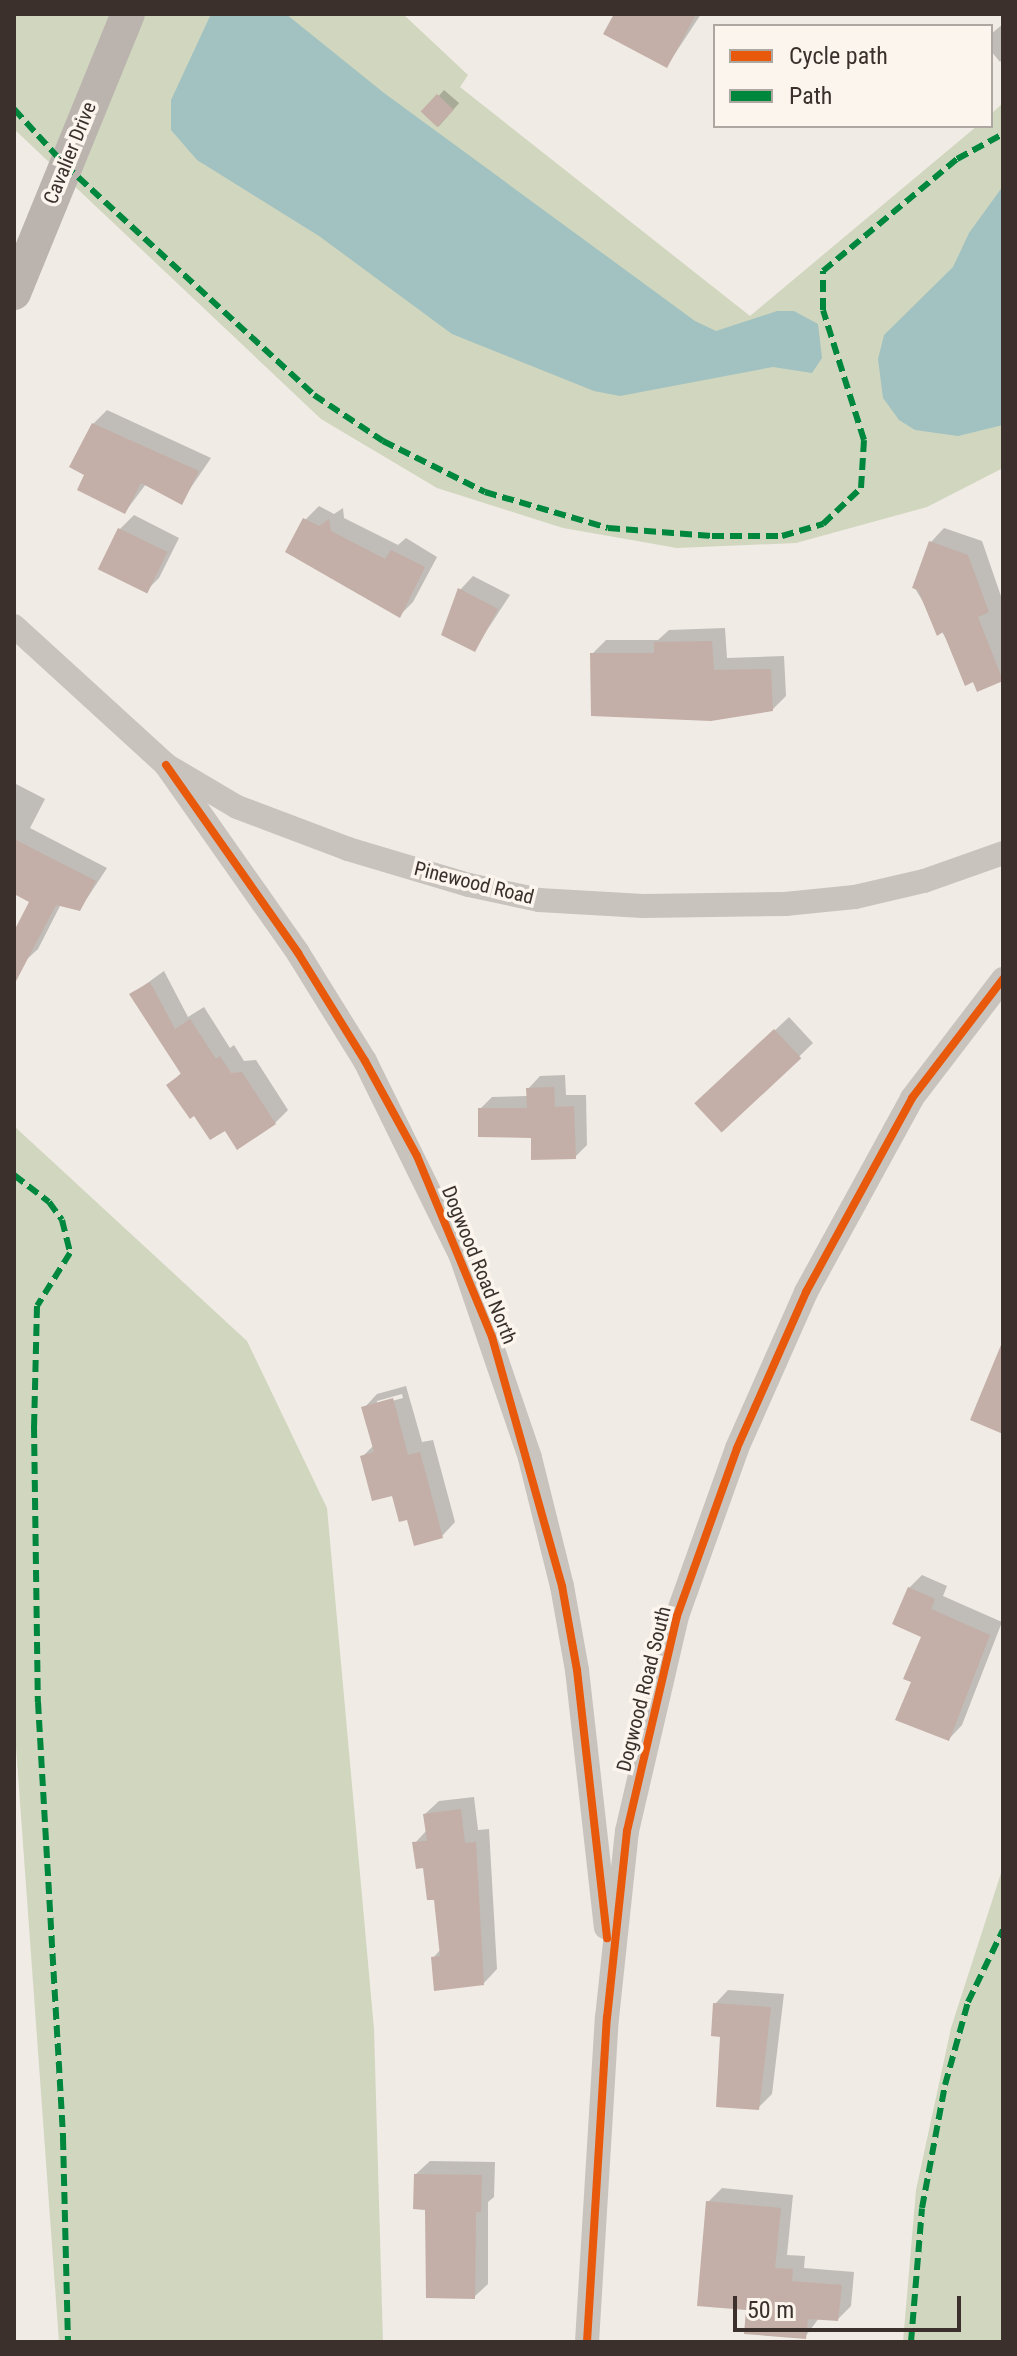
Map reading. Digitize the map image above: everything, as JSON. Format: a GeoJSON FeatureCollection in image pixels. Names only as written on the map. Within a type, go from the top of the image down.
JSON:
{"type":"FeatureCollection","features":[{"type":"Feature","properties":{"kind":"street","name":"Cavalier Drive"},"geometry":{"type":"LineString","coordinates":[[14,293],[128,14]]}},
{"type":"Feature","properties":{"kind":"street","name":"Pinewood Road"},"geometry":{"type":"LineString","coordinates":[[14,626],[166,765],[237,807],[348,849],[539,900],[643,906],[799,903],[924,881],[1003,853]]}},
{"type":"Feature","properties":{"kind":"street","name":"Dogwood Road North"},"geometry":{"type":"LineString","coordinates":[[166,765],[298,953],[365,1061],[417,1156],[492,1337],[562,1586],[594,1801],[611,1985]]}},
{"type":"Feature","properties":{"kind":"street","name":"Dogwood Road South"},"geometry":{"type":"LineString","coordinates":[[587,2342],[611,1985],[627,1831],[654,1702],[712,1512],[799,1306],[870,1169],[912,1098],[1003,979]]}},
{"type":"Feature","properties":{"kind":"green space"},"geometry":{"type":"Polygon","coordinates":[[[14,14],[403,14],[468,75],[460,87],[750,316],[975,128],[993,128],[993,112],[1003,103],[1003,468],[927,507],[796,543],[677,548],[563,528],[437,488],[321,419],[14,129],[14,14]]]}},
{"type":"Feature","properties":{"kind":"green space"},"geometry":{"type":"Polygon","coordinates":[[[14,1126],[247,1341],[327,1508],[374,2029],[383,2342],[59,2342],[14,1719],[14,1126]]]}},
{"type":"Feature","properties":{"kind":"green space"},"geometry":{"type":"Polygon","coordinates":[[[1003,1867],[1003,2342],[903,2342],[916,2190],[951,2028],[1003,1867]]]}},
{"type":"Feature","properties":{"kind":"water"},"geometry":{"type":"Polygon","coordinates":[[[211,14],[286,14],[384,93],[695,321],[716,331],[777,311],[794,311],[818,324],[822,358],[812,373],[773,367],[620,396],[594,391],[452,334],[319,236],[197,160],[171,130],[171,100],[211,14]]]}},
{"type":"Feature","properties":{"kind":"water"},"geometry":{"type":"Polygon","coordinates":[[[1003,186],[1003,425],[958,436],[915,430],[899,420],[883,398],[878,359],[884,335],[953,267],[969,233],[1003,186]]]}},
{"type":"Feature","properties":{"kind":"building"},"geometry":{"type":"Polygon","coordinates":[[[614,14],[696,14],[667,68],[603,34],[614,14]]]}},
{"type":"Feature","properties":{"kind":"building"},"geometry":{"type":"Polygon","coordinates":[[[437,94],[454,110],[437,127],[421,112],[437,94]]]}},
{"type":"Feature","properties":{"kind":"building"},"geometry":{"type":"Polygon","coordinates":[[[92,423],[199,471],[182,505],[141,483],[125,514],[77,490],[84,475],[69,467],[92,423]]]}},
{"type":"Feature","properties":{"kind":"building"},"geometry":{"type":"Polygon","coordinates":[[[303,518],[319,526],[329,519],[331,531],[385,559],[391,550],[425,567],[400,618],[285,552],[303,518]]]}},
{"type":"Feature","properties":{"kind":"building"},"geometry":{"type":"Polygon","coordinates":[[[118,528],[167,552],[147,593],[98,569],[118,528]]]}},
{"type":"Feature","properties":{"kind":"building"},"geometry":{"type":"Polygon","coordinates":[[[929,541],[968,555],[989,612],[978,617],[1003,681],[977,692],[973,682],[965,686],[943,632],[937,636],[918,590],[912,588],[929,541]]]}},
{"type":"Feature","properties":{"kind":"building"},"geometry":{"type":"Polygon","coordinates":[[[458,588],[498,609],[475,652],[441,635],[458,588]]]}},
{"type":"Feature","properties":{"kind":"building"},"geometry":{"type":"Polygon","coordinates":[[[712,641],[714,670],[771,669],[773,711],[711,721],[591,716],[590,653],[654,653],[654,642],[712,641]]]}},
{"type":"Feature","properties":{"kind":"building"},"geometry":{"type":"Polygon","coordinates":[[[14,839],[96,881],[80,911],[56,905],[14,985],[14,931],[29,902],[14,894],[14,839]]]}},
{"type":"Feature","properties":{"kind":"building"},"geometry":{"type":"Polygon","coordinates":[[[150,982],[175,1029],[190,1019],[216,1059],[220,1056],[231,1073],[242,1072],[276,1124],[237,1150],[225,1131],[210,1140],[194,1116],[190,1119],[166,1085],[181,1074],[129,994],[150,982]]]}},
{"type":"Feature","properties":{"kind":"building"},"geometry":{"type":"Polygon","coordinates":[[[774,1029],[801,1058],[722,1133],[694,1103],[774,1029]]]}},
{"type":"Feature","properties":{"kind":"building"},"geometry":{"type":"Polygon","coordinates":[[[554,1087],[555,1107],[574,1106],[576,1159],[531,1160],[531,1138],[478,1137],[478,1108],[527,1108],[526,1088],[554,1087]]]}},
{"type":"Feature","properties":{"kind":"building"},"geometry":{"type":"Polygon","coordinates":[[[1003,1346],[1003,1434],[970,1420],[1003,1346]]]}},
{"type":"Feature","properties":{"kind":"building"},"geometry":{"type":"Polygon","coordinates":[[[393,1398],[408,1455],[420,1452],[443,1538],[414,1546],[407,1520],[399,1522],[392,1496],[372,1501],[360,1456],[374,1452],[361,1407],[393,1398]]]}},
{"type":"Feature","properties":{"kind":"building"},"geometry":{"type":"Polygon","coordinates":[[[908,1587],[935,1599],[931,1609],[990,1635],[949,1741],[895,1720],[911,1682],[903,1679],[921,1637],[892,1624],[908,1587]]]}},
{"type":"Feature","properties":{"kind":"building"},"geometry":{"type":"Polygon","coordinates":[[[461,1809],[465,1843],[476,1842],[484,1985],[434,1991],[431,1957],[440,1956],[434,1900],[427,1900],[423,1868],[416,1869],[412,1842],[427,1841],[423,1814],[461,1809]]]}},
{"type":"Feature","properties":{"kind":"building"},"geometry":{"type":"Polygon","coordinates":[[[713,2003],[771,2007],[759,2110],[716,2107],[720,2037],[711,2036],[713,2003]]]}},
{"type":"Feature","properties":{"kind":"building"},"geometry":{"type":"Polygon","coordinates":[[[414,2174],[482,2175],[481,2212],[476,2212],[475,2299],[426,2298],[425,2210],[413,2209],[414,2174]]]}},
{"type":"Feature","properties":{"kind":"building"},"geometry":{"type":"Polygon","coordinates":[[[706,2201],[781,2208],[775,2268],[793,2269],[792,2281],[842,2285],[838,2321],[808,2319],[806,2339],[744,2334],[746,2310],[697,2306],[706,2201]]]}},
{"type":"Feature","properties":{"kind":"marked path"},"geometry":{"type":"LineString","coordinates":[[14,109],[65,165],[314,395],[383,441],[485,492],[608,528],[712,536],[782,536],[823,524],[861,488],[864,440],[823,310],[823,271],[957,159],[1003,134]]}},
{"type":"Feature","properties":{"kind":"marked path"},"geometry":{"type":"LineString","coordinates":[[14,1175],[49,1202],[62,1220],[70,1253],[37,1306],[34,1426],[38,1702],[63,2138],[68,2342]]}},
{"type":"Feature","properties":{"kind":"marked path"},"geometry":{"type":"LineString","coordinates":[[911,2342],[922,2208],[945,2085],[968,2002],[1003,1930]]}},
{"type":"Feature","properties":{"kind":"cycle path"},"geometry":{"type":"LineString","coordinates":[[166,765],[298,953],[365,1061],[417,1156],[492,1337],[562,1586],[577,1670],[607,1938]]}},
{"type":"Feature","properties":{"kind":"cycle path"},"geometry":{"type":"LineString","coordinates":[[587,2342],[607,2018],[627,1831],[677,1616],[737,1448],[806,1292],[912,1098],[1003,979]]}}]}
